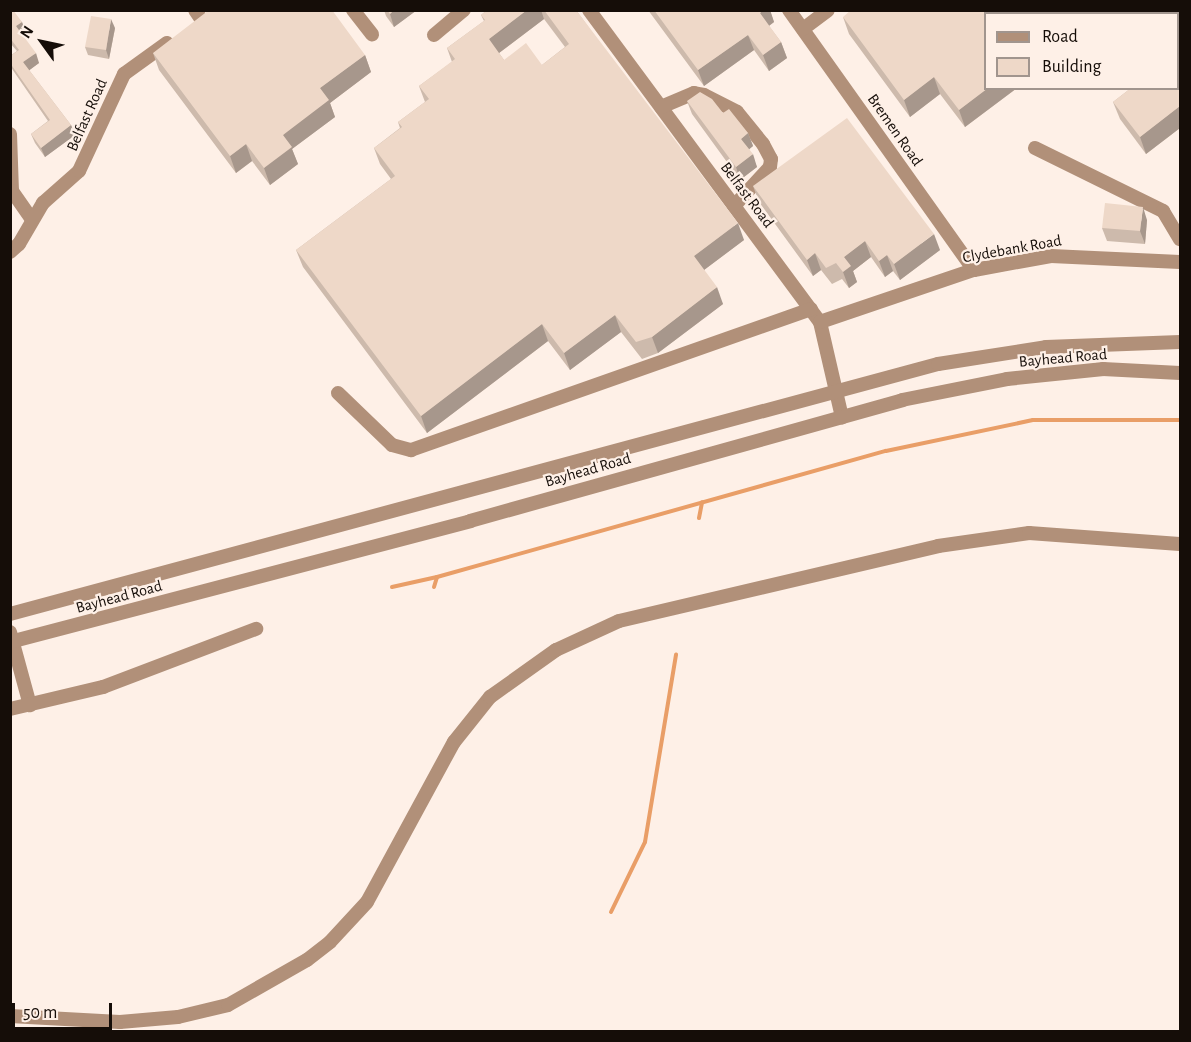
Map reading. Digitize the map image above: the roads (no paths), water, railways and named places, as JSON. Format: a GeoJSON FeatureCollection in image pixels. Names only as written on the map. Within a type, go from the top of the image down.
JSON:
{"type":"FeatureCollection","features":[{"type":"Feature","properties":{"kind":"street","name":"Belfast Road"},"geometry":{"type":"LineString","coordinates":[[10,252],[19,244],[43,203],[79,171],[124,74],[192,22],[214,10]]}},
{"type":"Feature","properties":{"kind":"street"},"geometry":{"type":"LineString","coordinates":[[353,10],[372,34]]}},
{"type":"Feature","properties":{"kind":"street"},"geometry":{"type":"LineString","coordinates":[[434,35],[464,10]]}},
{"type":"Feature","properties":{"kind":"street","name":"Belfast Road"},"geometry":{"type":"LineString","coordinates":[[589,10],[820,322],[842,417]]}},
{"type":"Feature","properties":{"kind":"street","name":"Bremen Road"},"geometry":{"type":"LineString","coordinates":[[789,10],[974,270]]}},
{"type":"Feature","properties":{"kind":"street"},"geometry":{"type":"LineString","coordinates":[[803,29],[828,10]]}},
{"type":"Feature","properties":{"kind":"street"},"geometry":{"type":"LineString","coordinates":[[661,107],[694,93],[704,95],[737,112],[752,129],[771,159],[770,167],[734,206]]}},
{"type":"Feature","properties":{"kind":"street"},"geometry":{"type":"LineString","coordinates":[[10,134],[12,190],[32,220]]}},
{"type":"Feature","properties":{"kind":"street"},"geometry":{"type":"LineString","coordinates":[[1035,148],[1163,211],[1180,241],[1177,262]]}},
{"type":"Feature","properties":{"kind":"street","name":"Clydebank Road"},"geometry":{"type":"LineString","coordinates":[[820,322],[974,270],[1051,256],[1177,262]]}},
{"type":"Feature","properties":{"kind":"street"},"geometry":{"type":"LineString","coordinates":[[338,393],[392,445],[411,450],[811,309]]}},
{"type":"Feature","properties":{"kind":"street","name":"Bayhead Road"},"geometry":{"type":"LineString","coordinates":[[10,614],[938,364],[999,353],[1096,342],[1180,342]]}},
{"type":"Feature","properties":{"kind":"street","name":"Bayhead Road"},"geometry":{"type":"LineString","coordinates":[[11,639],[902,400],[1007,380],[1103,369],[1180,373]]}},
{"type":"Feature","properties":{"kind":"street"},"geometry":{"type":"LineString","coordinates":[[10,1016],[120,1022],[178,1017],[228,1005],[307,960],[330,942],[368,902],[454,742],[490,697],[556,650],[619,621],[938,546],[1029,532],[1180,544]]}},
{"type":"Feature","properties":{"kind":"street"},"geometry":{"type":"LineString","coordinates":[[10,709],[133,677],[256,629]]}},
{"type":"Feature","properties":{"kind":"street"},"geometry":{"type":"LineString","coordinates":[[11,639],[30,705]]}},
{"type":"Feature","properties":{"kind":"waterway"},"geometry":{"type":"LineString","coordinates":[[392,587],[437,577],[886,451],[1033,420],[1180,420]]}},
{"type":"Feature","properties":{"kind":"waterway"},"geometry":{"type":"LineString","coordinates":[[699,518],[702,502]]}},
{"type":"Feature","properties":{"kind":"waterway"},"geometry":{"type":"LineString","coordinates":[[434,587],[437,577]]}},
{"type":"Feature","properties":{"kind":"waterway"},"geometry":{"type":"LineString","coordinates":[[611,912],[645,842],[676,655]]}}]}
